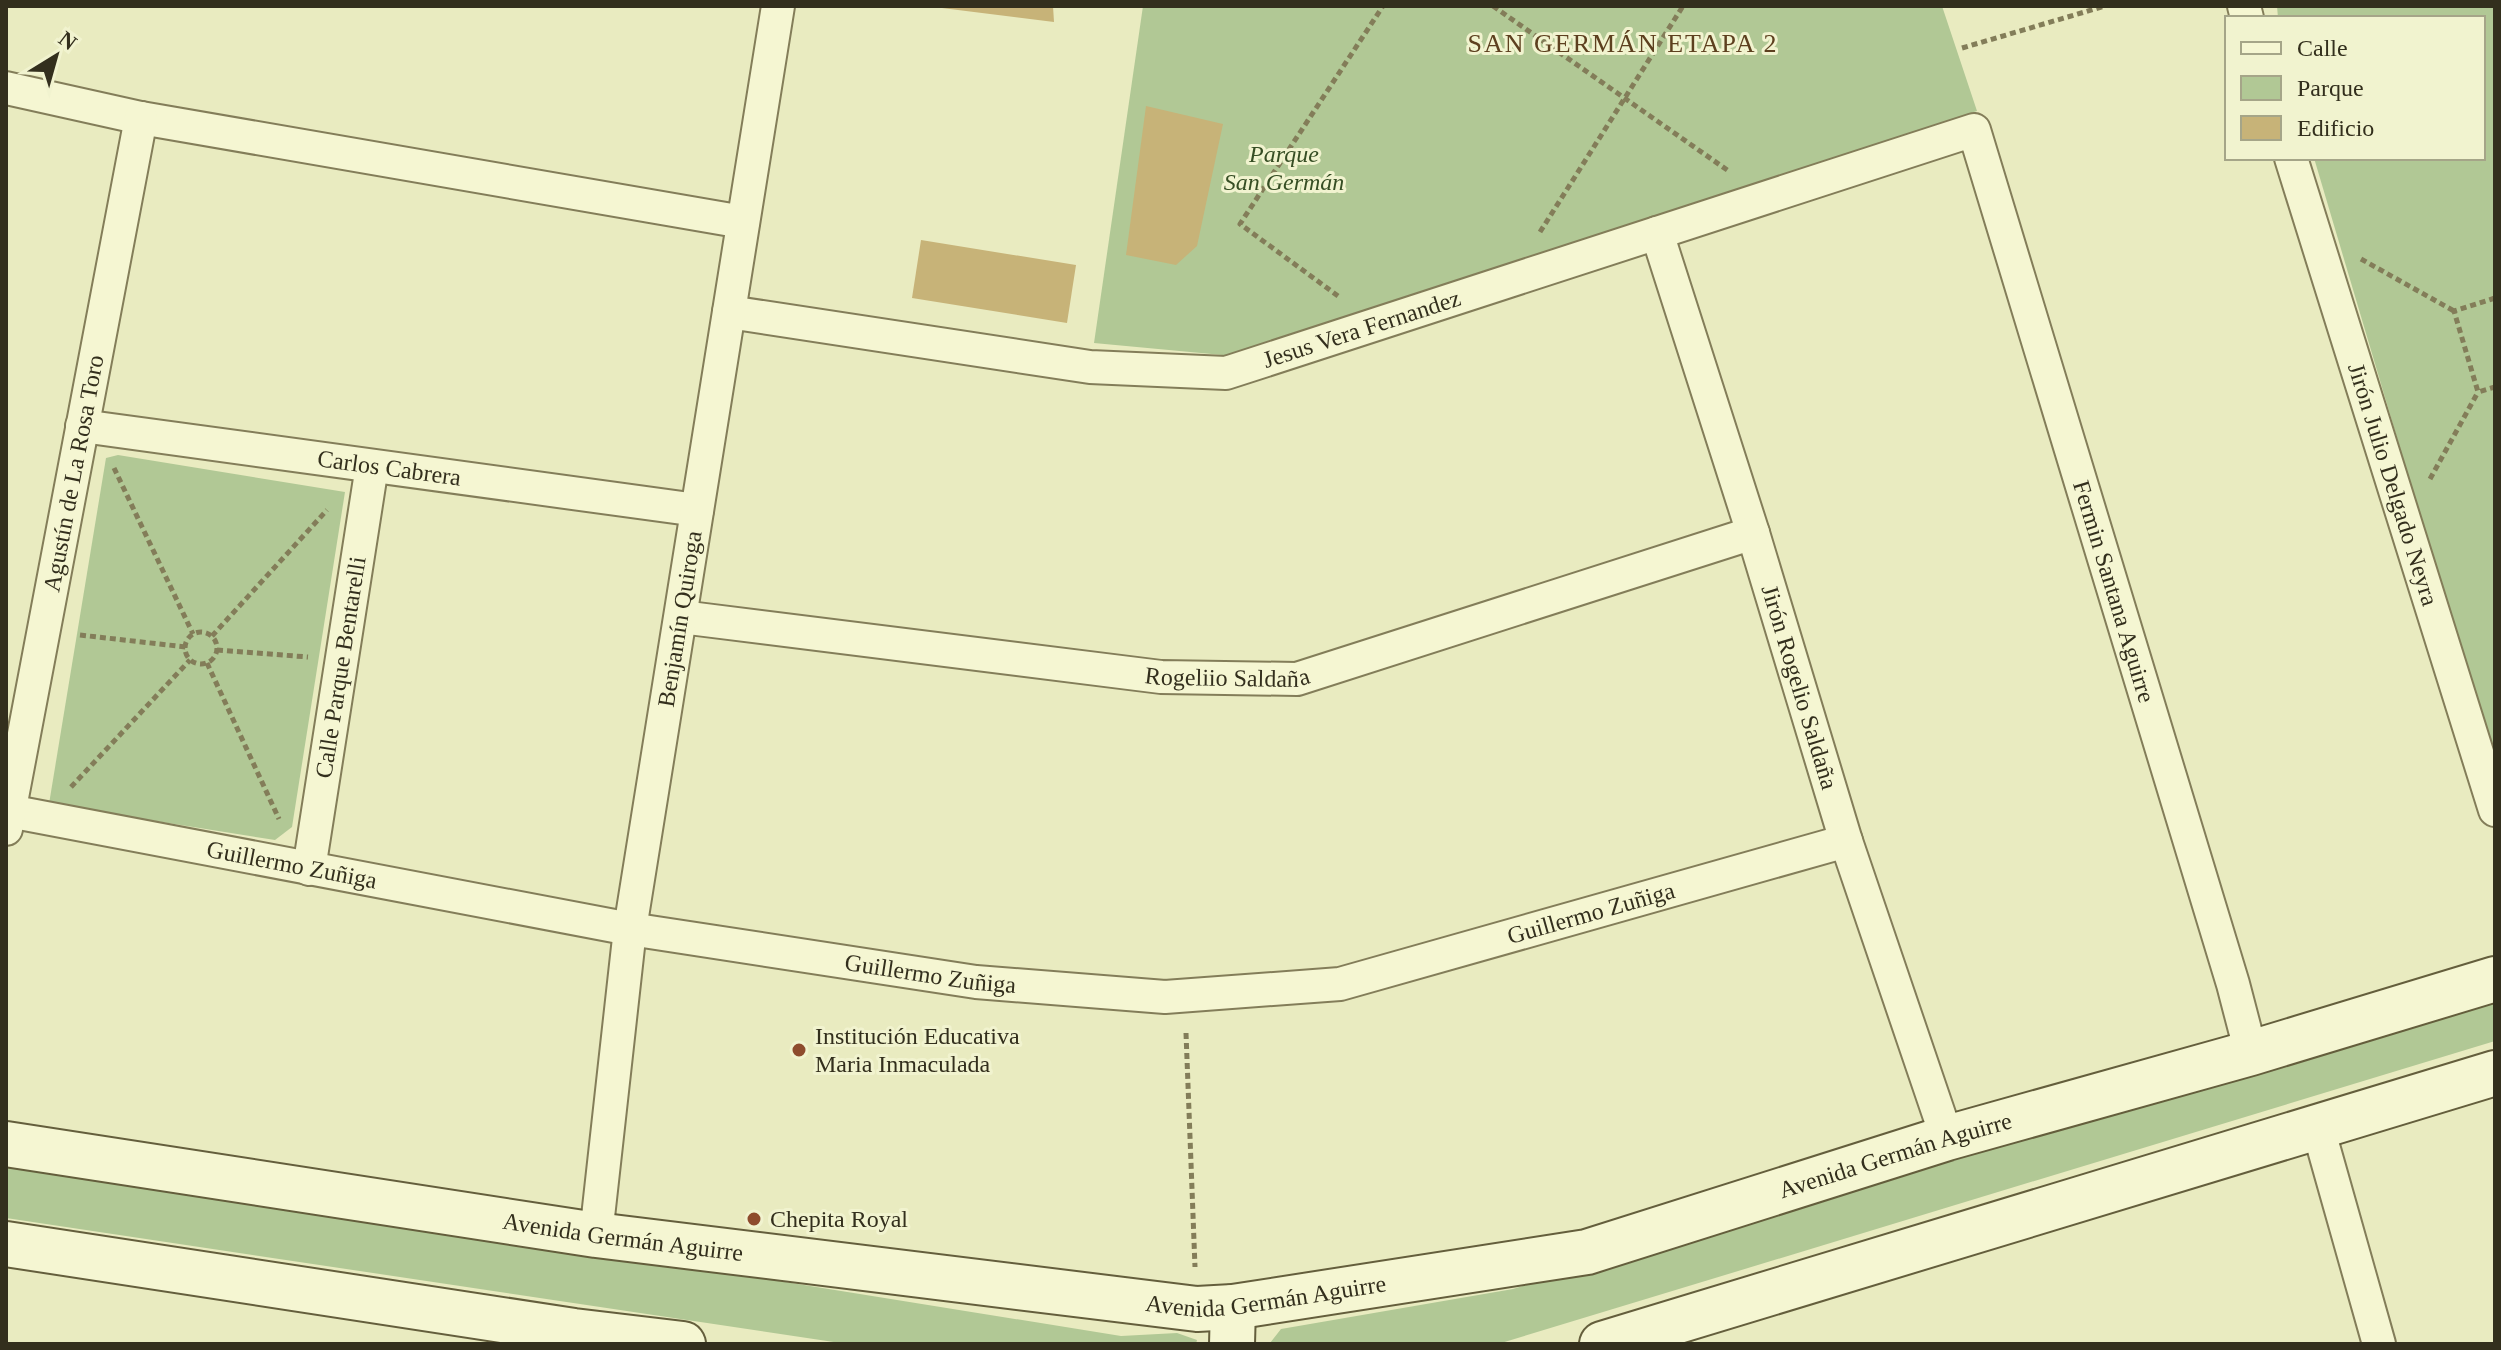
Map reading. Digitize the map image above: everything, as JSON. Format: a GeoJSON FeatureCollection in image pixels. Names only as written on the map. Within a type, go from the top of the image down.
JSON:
{"type":"FeatureCollection","features":[{"type":"Feature","properties":{"kind":"main road","name":"Avenida Germán Aguirre"},"geometry":{"type":"LineString","coordinates":[[6,1144],[596,1235],[1220,1320],[1587,1252],[1947,1138],[2251,1053],[2495,979]]}},
{"type":"Feature","properties":{"kind":"main road"},"geometry":{"type":"LineString","coordinates":[[1602,1344],[2495,1073]]}},
{"type":"Feature","properties":{"kind":"main road"},"geometry":{"type":"LineString","coordinates":[[6,1244],[572,1338],[683,1344]]}},
{"type":"Feature","properties":{"kind":"street","name":"Benjamín Quiroga"},"geometry":{"type":"LineString","coordinates":[[596,1235],[630,929],[778,6]]}},
{"type":"Feature","properties":{"kind":"street"},"geometry":{"type":"LineString","coordinates":[[6,88],[141,118],[743,222]]}},
{"type":"Feature","properties":{"kind":"street","name":"Agustín de La Rosa Toro"},"geometry":{"type":"LineString","coordinates":[[8,820],[141,118]]}},
{"type":"Feature","properties":{"kind":"street","name":"Jesus Vera Fernandez"},"geometry":{"type":"LineString","coordinates":[[729,312],[1090,367],[1226,373],[1974,130]]}},
{"type":"Feature","properties":{"kind":"street","name":"Fermin Santana Aguirre"},"geometry":{"type":"LineString","coordinates":[[1974,130],[2229,968],[2251,1053]]}},
{"type":"Feature","properties":{"kind":"street","name":"Jirón Julio Delgado Neyra"},"geometry":{"type":"LineString","coordinates":[[2292,160],[2495,810]]}},
{"type":"Feature","properties":{"kind":"street","name":"Jirón Rogelio Saldaña"},"geometry":{"type":"LineString","coordinates":[[1657,233],[1753,533],[1846,841],[1947,1138]]}},
{"type":"Feature","properties":{"kind":"street","name":"Carlos Cabrera"},"geometry":{"type":"LineString","coordinates":[[82,426],[697,510]]}},
{"type":"Feature","properties":{"kind":"street","name":"Calle Parque Bentarelli"},"geometry":{"type":"LineString","coordinates":[[309,869],[372,466]]}},
{"type":"Feature","properties":{"kind":"street","name":"Rogeliio Saldaña"},"geometry":{"type":"LineString","coordinates":[[681,617],[1161,677],[1297,679],[1753,533]]}},
{"type":"Feature","properties":{"kind":"street","name":"Guillermo Zuñiga"},"geometry":{"type":"LineString","coordinates":[[8,820],[309,869],[630,929],[976,982],[1165,997],[1340,984],[1846,841]]}},
{"type":"Feature","properties":{"kind":"street"},"geometry":{"type":"LineString","coordinates":[[2318,1128],[2379,1344]]}},
{"type":"Feature","properties":{"kind":"path"},"geometry":{"type":"LineString","coordinates":[[1375,324],[1240,224],[1383,6]]}},
{"type":"Feature","properties":{"kind":"path"},"geometry":{"type":"LineString","coordinates":[[1493,6],[1768,197]]}},
{"type":"Feature","properties":{"kind":"path"},"geometry":{"type":"LineString","coordinates":[[1509,281],[1683,6]]}},
{"type":"Feature","properties":{"kind":"path"},"geometry":{"type":"LineString","coordinates":[[1962,48],[2105,6]]}},
{"type":"Feature","properties":{"kind":"path"},"geometry":{"type":"LineString","coordinates":[[2314,233],[2454,311],[2478,392]]}},
{"type":"Feature","properties":{"kind":"path"},"geometry":{"type":"LineString","coordinates":[[2454,311],[2495,298]]}},
{"type":"Feature","properties":{"kind":"path"},"geometry":{"type":"LineString","coordinates":[[2405,525],[2478,392],[2495,387]]}},
{"type":"Feature","properties":{"kind":"path"},"geometry":{"type":"LineString","coordinates":[[82,426],[113,464],[193,634]]}},
{"type":"Feature","properties":{"kind":"path"},"geometry":{"type":"LineString","coordinates":[[212,636],[338,497],[372,466]]}},
{"type":"Feature","properties":{"kind":"path"},"geometry":{"type":"LineString","coordinates":[[44,631],[186,647]]}},
{"type":"Feature","properties":{"kind":"path"},"geometry":{"type":"LineString","coordinates":[[204,632],[212,636],[217,650],[215,656],[207,663],[198,664],[190,660],[186,641],[193,634],[204,632]]}},
{"type":"Feature","properties":{"kind":"path"},"geometry":{"type":"LineString","coordinates":[[217,650],[311,658],[341,666]]}},
{"type":"Feature","properties":{"kind":"path"},"geometry":{"type":"LineString","coordinates":[[70,789],[190,660]]}},
{"type":"Feature","properties":{"kind":"path"},"geometry":{"type":"LineString","coordinates":[[207,663],[282,826],[309,869]]}},
{"type":"Feature","properties":{"kind":"path"},"geometry":{"type":"LineString","coordinates":[[1184,996],[1220,1320]]}},
{"type":"Feature","properties":{"kind":"green space","name":"Parque San Germán"},"geometry":{"type":"Polygon","coordinates":[[[1143,6],[1942,6],[1977,111],[1233,356],[1094,343],[1143,6]]]}},
{"type":"Feature","properties":{"kind":"green space"},"geometry":{"type":"Polygon","coordinates":[[[2277,6],[2495,6],[2495,746],[2489,748],[2315,160],[2485,160],[2485,16],[2278,16],[2277,6]]]}},
{"type":"Feature","properties":{"kind":"green space"},"geometry":{"type":"Polygon","coordinates":[[[118,455],[345,492],[292,827],[275,840],[49,804],[106,458],[118,455]]]}},
{"type":"Feature","properties":{"kind":"green space"},"geometry":{"type":"Polygon","coordinates":[[[2495,990],[2495,1041],[1498,1344],[1270,1343],[1281,1329],[1513,1289],[2495,990]]]}},
{"type":"Feature","properties":{"kind":"green space"},"geometry":{"type":"Polygon","coordinates":[[[6,1162],[581,1249],[1121,1336],[1177,1333],[1197,1340],[1196,1344],[847,1344],[6,1218],[6,1162]]]}},
{"type":"Feature","properties":{"kind":"building"},"geometry":{"type":"Polygon","coordinates":[[[1053,6],[1054,22],[942,8],[1053,6]]]}},
{"type":"Feature","properties":{"kind":"building"},"geometry":{"type":"Polygon","coordinates":[[[1146,106],[1223,124],[1197,246],[1176,265],[1126,255],[1146,106]]]}},
{"type":"Feature","properties":{"kind":"building"},"geometry":{"type":"Polygon","coordinates":[[[921,240],[1076,265],[1067,323],[912,298],[921,240]]]}},
{"type":"Feature","properties":{"kind":"place","name":"Institución Educativa Maria Inmaculada"},"geometry":{"type":"Point","coordinates":[799,1050]}},
{"type":"Feature","properties":{"kind":"place","name":"Chepita Royal"},"geometry":{"type":"Point","coordinates":[754,1219]}},
{"type":"Feature","properties":{"kind":"district","name":"SAN GERMÁN ETAPA 2"},"geometry":{"type":"Point","coordinates":[1623,43]}}]}
